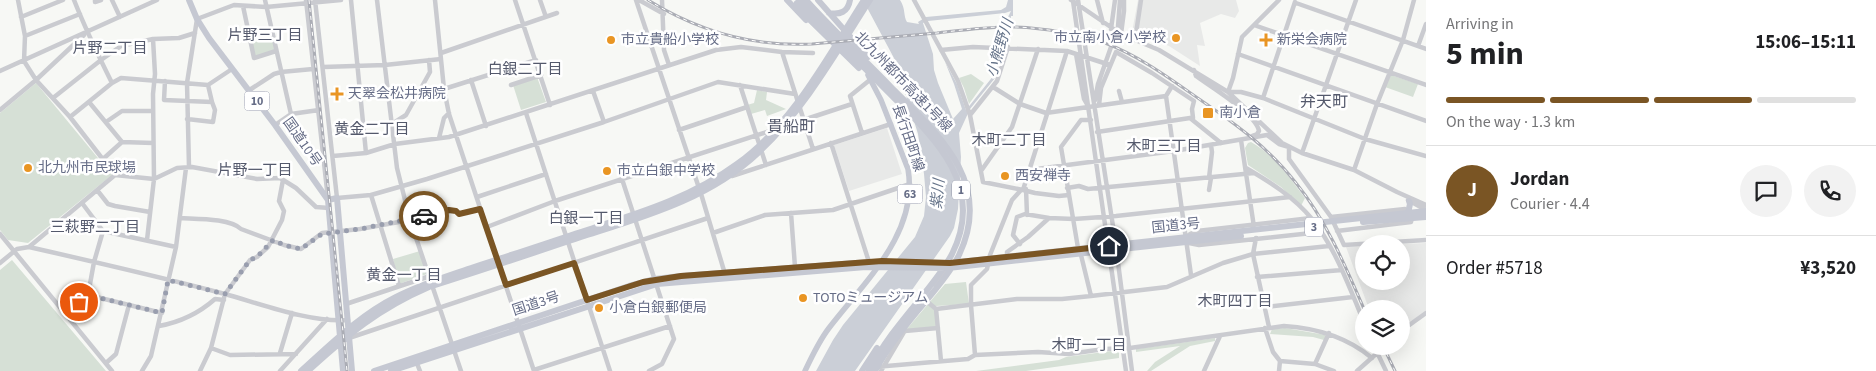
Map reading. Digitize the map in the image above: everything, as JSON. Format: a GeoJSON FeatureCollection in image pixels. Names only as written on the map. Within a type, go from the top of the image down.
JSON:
{"type":"FeatureCollection","features":[{"type":"Feature","properties":{"kind":"highway","name":"国道10号"},"geometry":{"type":"LineString","coordinates":[[189,0],[197,19],[328,200],[343,371]]}},
{"type":"Feature","properties":{"kind":"highway"},"geometry":{"type":"LineString","coordinates":[[787,0],[805,20],[848,58]]}},
{"type":"Feature","properties":{"kind":"highway"},"geometry":{"type":"LineString","coordinates":[[795,0],[808,18],[848,58],[878,87],[903,107]]}},
{"type":"Feature","properties":{"kind":"highway"},"geometry":{"type":"LineString","coordinates":[[803,0],[822,12],[834,14],[846,10],[850,0]]}},
{"type":"Feature","properties":{"kind":"highway","name":"北九州都市高速1号線"},"geometry":{"type":"LineString","coordinates":[[803,0],[903,107]]}},
{"type":"Feature","properties":{"kind":"highway","name":"北九州都市高速1号線"},"geometry":{"type":"LineString","coordinates":[[803,0],[931,127],[949,148],[963,174],[969,195],[969,224],[963,245],[953,266],[890,345],[876,370]]}},
{"type":"Feature","properties":{"kind":"highway"},"geometry":{"type":"LineString","coordinates":[[813,0],[860,47]]}},
{"type":"Feature","properties":{"kind":"highway"},"geometry":{"type":"LineString","coordinates":[[818,0],[931,127]]}},
{"type":"Feature","properties":{"kind":"highway"},"geometry":{"type":"LineString","coordinates":[[301,371],[357,322],[398,296],[445,277],[641,212],[712,181],[753,151],[782,120],[812,80],[864,0]]}},
{"type":"Feature","properties":{"kind":"highway"},"geometry":{"type":"LineString","coordinates":[[308,371],[358,327],[390,306],[429,287],[664,209],[726,178],[756,155],[787,123],[816,83],[870,0]]}},
{"type":"Feature","properties":{"kind":"highway","name":"1"},"geometry":{"type":"LineString","coordinates":[[876,370],[893,331],[947,264],[960,234],[963,214],[962,196],[957,176],[943,152],[926,130],[903,107]]}},
{"type":"Feature","properties":{"kind":"highway"},"geometry":{"type":"LineString","coordinates":[[328,200],[337,198],[352,371]]}},
{"type":"Feature","properties":{"kind":"highway"},"geometry":{"type":"LineString","coordinates":[[1409,200],[1410,216]]}},
{"type":"Feature","properties":{"kind":"highway","name":"国道3号"},"geometry":{"type":"LineString","coordinates":[[1410,216],[1426,210]]}},
{"type":"Feature","properties":{"kind":"highway","name":"国道3号"},"geometry":{"type":"LineString","coordinates":[[988,261],[1006,257],[1113,248],[1410,216],[1426,217]]}},
{"type":"Feature","properties":{"kind":"highway","name":"国道3号"},"geometry":{"type":"LineString","coordinates":[[374,371],[415,360],[588,302],[656,282],[795,267],[869,262],[887,267],[949,266],[1080,251]]}},
{"type":"Feature","properties":{"kind":"highway","name":"国道3号"},"geometry":{"type":"LineString","coordinates":[[725,275],[880,264],[892,261],[938,266]]}},
{"type":"Feature","properties":{"kind":"highway"},"geometry":{"type":"LineString","coordinates":[[862,371],[881,343],[932,284]]}},
{"type":"Feature","properties":{"kind":"highway","name":"国道3号"},"geometry":{"type":"LineString","coordinates":[[391,371],[415,360]]}},
{"type":"Feature","properties":{"kind":"main road","name":"長行田町線"},"geometry":{"type":"LineString","coordinates":[[803,0],[860,63],[871,79],[908,169],[910,184],[909,201],[904,218],[880,264],[829,328],[813,353],[805,371]]}},
{"type":"Feature","properties":{"kind":"street"},"geometry":{"type":"LineString","coordinates":[[18,0],[25,36],[24,61],[36,80],[70,117],[115,175]]}},
{"type":"Feature","properties":{"kind":"street"},"geometry":{"type":"LineString","coordinates":[[21,17],[63,0]]}},
{"type":"Feature","properties":{"kind":"street"},"geometry":{"type":"LineString","coordinates":[[74,0],[87,32],[112,83]]}},
{"type":"Feature","properties":{"kind":"street"},"geometry":{"type":"LineString","coordinates":[[94,0],[95,2],[101,0]]}},
{"type":"Feature","properties":{"kind":"street"},"geometry":{"type":"LineString","coordinates":[[112,0],[120,17]]}},
{"type":"Feature","properties":{"kind":"street"},"geometry":{"type":"LineString","coordinates":[[0,71],[120,17],[146,2],[157,0]]}},
{"type":"Feature","properties":{"kind":"street"},"geometry":{"type":"LineString","coordinates":[[232,0],[236,5]]}},
{"type":"Feature","properties":{"kind":"street"},"geometry":{"type":"LineString","coordinates":[[265,0],[291,114]]}},
{"type":"Feature","properties":{"kind":"street"},"geometry":{"type":"LineString","coordinates":[[142,371],[151,356],[176,247],[187,168],[189,136],[187,129],[187,84],[197,19],[236,5],[266,8],[306,2],[341,0]]}},
{"type":"Feature","properties":{"kind":"street"},"geometry":{"type":"LineString","coordinates":[[350,0],[366,153]]}},
{"type":"Feature","properties":{"kind":"street"},"geometry":{"type":"LineString","coordinates":[[377,0],[397,168],[410,220],[461,371]]}},
{"type":"Feature","properties":{"kind":"street"},"geometry":{"type":"LineString","coordinates":[[435,0],[444,89],[449,113],[534,371],[670,326]]}},
{"type":"Feature","properties":{"kind":"street"},"geometry":{"type":"LineString","coordinates":[[515,0],[550,105]]}},
{"type":"Feature","properties":{"kind":"street"},"geometry":{"type":"LineString","coordinates":[[540,0],[546,17]]}},
{"type":"Feature","properties":{"kind":"street"},"geometry":{"type":"LineString","coordinates":[[636,0],[689,158],[725,275]]}},
{"type":"Feature","properties":{"kind":"street"},"geometry":{"type":"LineString","coordinates":[[640,0],[664,14]]}},
{"type":"Feature","properties":{"kind":"street"},"geometry":{"type":"LineString","coordinates":[[662,0],[664,50],[669,65]]}},
{"type":"Feature","properties":{"kind":"street"},"geometry":{"type":"LineString","coordinates":[[914,0],[958,82],[970,115],[983,182],[1035,193],[1059,196],[1069,195]]}},
{"type":"Feature","properties":{"kind":"street"},"geometry":{"type":"LineString","coordinates":[[1072,0],[1111,29],[1159,50],[1228,92],[1288,147],[1290,159],[1331,218],[1344,245],[1426,240]]}},
{"type":"Feature","properties":{"kind":"street"},"geometry":{"type":"LineString","coordinates":[[1072,0],[1094,106],[1112,216],[1116,293],[1126,371]]}},
{"type":"Feature","properties":{"kind":"street"},"geometry":{"type":"LineString","coordinates":[[1078,0],[1087,74]]}},
{"type":"Feature","properties":{"kind":"street"},"geometry":{"type":"LineString","coordinates":[[1097,0],[1103,23]]}},
{"type":"Feature","properties":{"kind":"street"},"geometry":{"type":"LineString","coordinates":[[1111,29],[1115,0]]}},
{"type":"Feature","properties":{"kind":"street"},"geometry":{"type":"LineString","coordinates":[[1120,0],[1118,27],[1098,84],[1091,120],[1105,217],[1122,292],[1132,371]]}},
{"type":"Feature","properties":{"kind":"street"},"geometry":{"type":"LineString","coordinates":[[1121,34],[1124,0]]}},
{"type":"Feature","properties":{"kind":"street"},"geometry":{"type":"LineString","coordinates":[[1135,40],[1141,0]]}},
{"type":"Feature","properties":{"kind":"street"},"geometry":{"type":"LineString","coordinates":[[1228,92],[1242,36],[1279,0]]}},
{"type":"Feature","properties":{"kind":"street"},"geometry":{"type":"LineString","coordinates":[[1302,153],[1356,0]]}},
{"type":"Feature","properties":{"kind":"street"},"geometry":{"type":"LineString","coordinates":[[1354,170],[1376,104],[1403,40],[1414,0]]}},
{"type":"Feature","properties":{"kind":"street"},"geometry":{"type":"LineString","coordinates":[[306,2],[328,200]]}},
{"type":"Feature","properties":{"kind":"street"},"geometry":{"type":"LineString","coordinates":[[315,2],[337,198],[372,195],[466,167],[718,82],[795,94]]}},
{"type":"Feature","properties":{"kind":"street"},"geometry":{"type":"LineString","coordinates":[[1263,98],[1295,2],[1426,49]]}},
{"type":"Feature","properties":{"kind":"street"},"geometry":{"type":"LineString","coordinates":[[243,6],[254,58],[276,51]]}},
{"type":"Feature","properties":{"kind":"street"},"geometry":{"type":"LineString","coordinates":[[323,67],[385,65],[429,60],[557,13]]}},
{"type":"Feature","properties":{"kind":"street"},"geometry":{"type":"LineString","coordinates":[[25,36],[80,14]]}},
{"type":"Feature","properties":{"kind":"street"},"geometry":{"type":"LineString","coordinates":[[1418,46],[1426,24]]}},
{"type":"Feature","properties":{"kind":"street"},"geometry":{"type":"LineString","coordinates":[[1254,25],[1426,85]]}},
{"type":"Feature","properties":{"kind":"street"},"geometry":{"type":"LineString","coordinates":[[0,110],[36,80],[87,32]]}},
{"type":"Feature","properties":{"kind":"street"},"geometry":{"type":"LineString","coordinates":[[53,98],[100,60],[121,46],[153,39],[179,38],[195,33]]}},
{"type":"Feature","properties":{"kind":"street"},"geometry":{"type":"LineString","coordinates":[[147,240],[154,179],[153,39]]}},
{"type":"Feature","properties":{"kind":"street"},"geometry":{"type":"LineString","coordinates":[[333,156],[366,153],[394,144],[456,135],[716,50],[741,47],[782,52],[813,53]]}},
{"type":"Feature","properties":{"kind":"street"},"geometry":{"type":"LineString","coordinates":[[941,50],[973,47],[1008,47],[1067,51],[1110,65]]}},
{"type":"Feature","properties":{"kind":"street"},"geometry":{"type":"LineString","coordinates":[[970,115],[993,87],[1008,47]]}},
{"type":"Feature","properties":{"kind":"street"},"geometry":{"type":"LineString","coordinates":[[981,171],[1012,127],[1038,49]]}},
{"type":"Feature","properties":{"kind":"street"},"geometry":{"type":"LineString","coordinates":[[1027,215],[1023,190],[1067,51]]}},
{"type":"Feature","properties":{"kind":"street"},"geometry":{"type":"LineString","coordinates":[[782,52],[813,149]]}},
{"type":"Feature","properties":{"kind":"street"},"geometry":{"type":"LineString","coordinates":[[1093,133],[1193,118],[1192,109],[1194,101],[1116,52],[1094,106]]}},
{"type":"Feature","properties":{"kind":"street"},"geometry":{"type":"LineString","coordinates":[[1076,54],[1084,100],[1094,106]]}},
{"type":"Feature","properties":{"kind":"street"},"geometry":{"type":"LineString","coordinates":[[1238,54],[1426,121]]}},
{"type":"Feature","properties":{"kind":"street"},"geometry":{"type":"LineString","coordinates":[[392,124],[406,115],[430,72],[429,60]]}},
{"type":"Feature","properties":{"kind":"street"},"geometry":{"type":"LineString","coordinates":[[444,89],[536,60]]}},
{"type":"Feature","properties":{"kind":"street"},"geometry":{"type":"LineString","coordinates":[[70,117],[121,78],[208,85],[232,69]]}},
{"type":"Feature","properties":{"kind":"street"},"geometry":{"type":"LineString","coordinates":[[248,91],[271,75],[281,72],[313,69]]}},
{"type":"Feature","properties":{"kind":"street"},"geometry":{"type":"LineString","coordinates":[[1193,70],[1196,76],[1229,99],[1257,125],[1259,130],[1257,134],[1241,140]]}},
{"type":"Feature","properties":{"kind":"street"},"geometry":{"type":"LineString","coordinates":[[511,85],[540,75]]}},
{"type":"Feature","properties":{"kind":"street"},"geometry":{"type":"LineString","coordinates":[[862,133],[850,96],[871,79]]}},
{"type":"Feature","properties":{"kind":"street"},"geometry":{"type":"LineString","coordinates":[[471,80],[486,126]]}},
{"type":"Feature","properties":{"kind":"street"},"geometry":{"type":"LineString","coordinates":[[166,81],[164,100],[212,102]]}},
{"type":"Feature","properties":{"kind":"street"},"geometry":{"type":"LineString","coordinates":[[187,118],[213,122],[215,110],[208,85]]}},
{"type":"Feature","properties":{"kind":"street"},"geometry":{"type":"LineString","coordinates":[[740,85],[766,165]]}},
{"type":"Feature","properties":{"kind":"street"},"geometry":{"type":"LineString","coordinates":[[1172,86],[1166,96],[1191,275]]}},
{"type":"Feature","properties":{"kind":"street"},"geometry":{"type":"LineString","coordinates":[[993,87],[1020,104],[1046,113],[1166,96]]}},
{"type":"Feature","properties":{"kind":"street"},"geometry":{"type":"LineString","coordinates":[[1119,90],[1122,102]]}},
{"type":"Feature","properties":{"kind":"street"},"geometry":{"type":"LineString","coordinates":[[593,91],[604,122]]}},
{"type":"Feature","properties":{"kind":"street"},"geometry":{"type":"LineString","coordinates":[[1228,92],[1241,92],[1263,98],[1365,139],[1426,156]]}},
{"type":"Feature","properties":{"kind":"street"},"geometry":{"type":"LineString","coordinates":[[89,102],[122,142]]}},
{"type":"Feature","properties":{"kind":"street"},"geometry":{"type":"LineString","coordinates":[[487,226],[555,201],[852,104]]}},
{"type":"Feature","properties":{"kind":"street"},"geometry":{"type":"LineString","coordinates":[[679,130],[747,107]]}},
{"type":"Feature","properties":{"kind":"street"},"geometry":{"type":"LineString","coordinates":[[275,125],[291,114],[319,110]]}},
{"type":"Feature","properties":{"kind":"street"},"geometry":{"type":"LineString","coordinates":[[106,122],[122,111],[153,111]]}},
{"type":"Feature","properties":{"kind":"street"},"geometry":{"type":"LineString","coordinates":[[526,112],[610,371]]}},
{"type":"Feature","properties":{"kind":"street"},"geometry":{"type":"LineString","coordinates":[[439,138],[444,118],[449,113]]}},
{"type":"Feature","properties":{"kind":"street"},"geometry":{"type":"LineString","coordinates":[[1190,118],[1222,143]]}},
{"type":"Feature","properties":{"kind":"street"},"geometry":{"type":"LineString","coordinates":[[1091,120],[1081,120],[1062,143],[1061,147],[1067,188],[1091,296]]}},
{"type":"Feature","properties":{"kind":"street"},"geometry":{"type":"LineString","coordinates":[[698,187],[890,124]]}},
{"type":"Feature","properties":{"kind":"street"},"geometry":{"type":"LineString","coordinates":[[1029,170],[1174,151],[1267,135],[1279,144],[1354,170],[1426,205]]}},
{"type":"Feature","properties":{"kind":"street"},"geometry":{"type":"LineString","coordinates":[[1241,140],[1254,226]]}},
{"type":"Feature","properties":{"kind":"street"},"geometry":{"type":"LineString","coordinates":[[103,159],[122,142],[153,143]]}},
{"type":"Feature","properties":{"kind":"street"},"geometry":{"type":"LineString","coordinates":[[830,143],[869,262]]}},
{"type":"Feature","properties":{"kind":"street"},"geometry":{"type":"LineString","coordinates":[[1209,190],[1211,145]]}},
{"type":"Feature","properties":{"kind":"street"},"geometry":{"type":"LineString","coordinates":[[29,247],[115,175],[154,179],[177,168],[187,168],[257,178],[280,178],[296,188],[316,208],[329,208]]}},
{"type":"Feature","properties":{"kind":"street"},"geometry":{"type":"LineString","coordinates":[[1067,188],[1107,187],[1210,178],[1246,171],[1256,174],[1290,197],[1311,218],[1342,270],[1355,302]]}},
{"type":"Feature","properties":{"kind":"street"},"geometry":{"type":"LineString","coordinates":[[476,197],[546,174]]}},
{"type":"Feature","properties":{"kind":"street"},"geometry":{"type":"LineString","coordinates":[[622,179],[674,338],[662,364],[649,371]]}},
{"type":"Feature","properties":{"kind":"street"},"geometry":{"type":"LineString","coordinates":[[200,371],[211,348],[225,294],[250,260],[257,257],[273,240],[282,220],[284,211],[279,201],[283,180]]}},
{"type":"Feature","properties":{"kind":"street"},"geometry":{"type":"LineString","coordinates":[[713,233],[765,214],[833,210],[910,184]]}},
{"type":"Feature","properties":{"kind":"street"},"geometry":{"type":"LineString","coordinates":[[97,190],[108,204],[150,212]]}},
{"type":"Feature","properties":{"kind":"street"},"geometry":{"type":"LineString","coordinates":[[975,355],[971,285],[985,272],[1012,200],[1023,190]]}},
{"type":"Feature","properties":{"kind":"street"},"geometry":{"type":"LineString","coordinates":[[1397,192],[1426,210]]}},
{"type":"Feature","properties":{"kind":"street"},"geometry":{"type":"LineString","coordinates":[[372,195],[399,286]]}},
{"type":"Feature","properties":{"kind":"street"},"geometry":{"type":"LineString","coordinates":[[1020,244],[1013,233],[1017,218],[1027,215],[1074,219],[1105,217],[1290,197]]}},
{"type":"Feature","properties":{"kind":"street"},"geometry":{"type":"LineString","coordinates":[[82,203],[103,231],[176,247]]}},
{"type":"Feature","properties":{"kind":"street"},"geometry":{"type":"LineString","coordinates":[[180,218],[237,225],[242,229],[284,245],[301,249],[322,234],[410,220],[449,210],[456,211],[459,214],[480,209]]}},
{"type":"Feature","properties":{"kind":"street"},"geometry":{"type":"LineString","coordinates":[[1331,218],[1405,209],[1410,216],[1411,222],[1337,231]]}},
{"type":"Feature","properties":{"kind":"street"},"geometry":{"type":"LineString","coordinates":[[791,213],[795,267]]}},
{"type":"Feature","properties":{"kind":"street"},"geometry":{"type":"LineString","coordinates":[[349,338],[708,218]]}},
{"type":"Feature","properties":{"kind":"street"},"geometry":{"type":"LineString","coordinates":[[1006,257],[1007,252],[1020,244],[1049,218]]}},
{"type":"Feature","properties":{"kind":"street"},"geometry":{"type":"LineString","coordinates":[[1187,240],[1190,234],[1197,232],[1311,218]]}},
{"type":"Feature","properties":{"kind":"street"},"geometry":{"type":"LineString","coordinates":[[64,313],[88,295],[94,262],[103,231]]}},
{"type":"Feature","properties":{"kind":"street"},"geometry":{"type":"LineString","coordinates":[[1187,240],[1194,245],[1321,232]]}},
{"type":"Feature","properties":{"kind":"street"},"geometry":{"type":"LineString","coordinates":[[0,234],[112,371]]}},
{"type":"Feature","properties":{"kind":"street"},"geometry":{"type":"LineString","coordinates":[[1256,238],[1254,254],[1257,278],[1266,307],[1267,328],[1273,352],[1280,361],[1279,371]]}},
{"type":"Feature","properties":{"kind":"street"},"geometry":{"type":"LineString","coordinates":[[936,309],[1017,299],[1062,299],[1167,287],[1191,275],[1237,258],[1254,254],[1329,246]]}},
{"type":"Feature","properties":{"kind":"street"},"geometry":{"type":"LineString","coordinates":[[0,263],[14,251],[29,247],[225,294],[292,313],[327,319],[348,320]]}},
{"type":"Feature","properties":{"kind":"street"},"geometry":{"type":"LineString","coordinates":[[876,370],[899,327],[949,266]]}},
{"type":"Feature","properties":{"kind":"street"},"geometry":{"type":"LineString","coordinates":[[1257,278],[1342,270]]}},
{"type":"Feature","properties":{"kind":"street"},"geometry":{"type":"LineString","coordinates":[[346,304],[430,276]]}},
{"type":"Feature","properties":{"kind":"street"},"geometry":{"type":"LineString","coordinates":[[88,295],[162,313]]}},
{"type":"Feature","properties":{"kind":"street"},"geometry":{"type":"LineString","coordinates":[[923,298],[936,309],[942,361]]}},
{"type":"Feature","properties":{"kind":"street"},"geometry":{"type":"LineString","coordinates":[[1266,307],[1353,298]]}},
{"type":"Feature","properties":{"kind":"street"},"geometry":{"type":"LineString","coordinates":[[159,326],[188,318],[202,310],[215,299],[224,300]]}},
{"type":"Feature","properties":{"kind":"street"},"geometry":{"type":"LineString","coordinates":[[106,363],[116,354],[129,305]]}},
{"type":"Feature","properties":{"kind":"street"},"geometry":{"type":"LineString","coordinates":[[280,353],[292,313]]}},
{"type":"Feature","properties":{"kind":"street"},"geometry":{"type":"LineString","coordinates":[[1410,325],[1426,313]]}},
{"type":"Feature","properties":{"kind":"street"},"geometry":{"type":"LineString","coordinates":[[280,371],[327,319]]}},
{"type":"Feature","properties":{"kind":"street"},"geometry":{"type":"LineString","coordinates":[[876,370],[968,359],[975,355],[1038,352],[1076,354],[1284,326],[1299,327],[1329,334],[1352,344],[1372,358]]}},
{"type":"Feature","properties":{"kind":"street"},"geometry":{"type":"LineString","coordinates":[[899,327],[905,331],[938,328]]}},
{"type":"Feature","properties":{"kind":"street"},"geometry":{"type":"LineString","coordinates":[[876,370],[905,331]]}},
{"type":"Feature","properties":{"kind":"street"},"geometry":{"type":"LineString","coordinates":[[1315,364],[1329,334]]}},
{"type":"Feature","properties":{"kind":"street"},"geometry":{"type":"LineString","coordinates":[[1204,371],[1220,336]]}},
{"type":"Feature","properties":{"kind":"street"},"geometry":{"type":"LineString","coordinates":[[211,348],[230,355],[296,354]]}},
{"type":"Feature","properties":{"kind":"street"},"geometry":{"type":"LineString","coordinates":[[1357,371],[1375,355]]}},
{"type":"Feature","properties":{"kind":"street"},"geometry":{"type":"LineString","coordinates":[[1378,355],[1386,371]]}},
{"type":"Feature","properties":{"kind":"street"},"geometry":{"type":"LineString","coordinates":[[415,360],[420,371]]}},
{"type":"Feature","properties":{"kind":"street"},"geometry":{"type":"LineString","coordinates":[[1280,361],[1315,364],[1334,371]]}},
{"type":"Feature","properties":{"kind":"shaded area","name":"市立南小倉小学校"},"geometry":{"type":"Polygon","coordinates":[[[1138,0],[1236,0],[1239,11],[1235,18],[1221,14],[1200,23],[1205,46],[1197,45],[1200,66],[1169,46],[1132,32],[1138,0]]]}},
{"type":"Feature","properties":{"kind":"shaded area"},"geometry":{"type":"Polygon","coordinates":[[[270,29],[275,50],[255,57],[249,30],[270,29]]]}},
{"type":"Feature","properties":{"kind":"shaded area"},"geometry":{"type":"Polygon","coordinates":[[[971,74],[984,83],[969,104],[959,78],[971,74]]]}},
{"type":"Feature","properties":{"kind":"shaded area"},"geometry":{"type":"Polygon","coordinates":[[[1391,75],[1418,84],[1413,97],[1385,87],[1391,75]]]}},
{"type":"Feature","properties":{"kind":"shaded area"},"geometry":{"type":"Polygon","coordinates":[[[537,77],[546,102],[521,110],[513,85],[537,77]]]}},
{"type":"Feature","properties":{"kind":"shaded area"},"geometry":{"type":"Polygon","coordinates":[[[36,83],[112,175],[28,243],[8,240],[0,230],[0,113],[36,83]]]}},
{"type":"Feature","properties":{"kind":"shaded area"},"geometry":{"type":"Polygon","coordinates":[[[757,90],[767,92],[766,100],[786,109],[767,116],[765,110],[751,114],[747,105],[754,103],[757,90]]]}},
{"type":"Feature","properties":{"kind":"shaded area"},"geometry":{"type":"Polygon","coordinates":[[[887,128],[902,174],[849,191],[834,145],[887,128]]]}},
{"type":"Feature","properties":{"kind":"shaded area"},"geometry":{"type":"Polygon","coordinates":[[[1251,142],[1267,153],[1293,182],[1305,198],[1301,206],[1281,187],[1248,165],[1245,148],[1251,142]]]}},
{"type":"Feature","properties":{"kind":"shaded area"},"geometry":{"type":"Polygon","coordinates":[[[1426,243],[1426,312],[1410,324],[1410,300],[1366,300],[1362,290],[1410,290],[1410,244],[1426,243]]]}},
{"type":"Feature","properties":{"kind":"shaded area"},"geometry":{"type":"Polygon","coordinates":[[[1355,246],[1355,271],[1346,247],[1355,246]]]}},
{"type":"Feature","properties":{"kind":"shaded area"},"geometry":{"type":"Polygon","coordinates":[[[420,251],[427,274],[399,284],[393,259],[420,251]]]}},
{"type":"Feature","properties":{"kind":"shaded area"},"geometry":{"type":"Polygon","coordinates":[[[12,260],[106,371],[0,371],[0,270],[12,260]]]}},
{"type":"Feature","properties":{"kind":"shaded area"},"geometry":{"type":"Polygon","coordinates":[[[966,282],[969,304],[936,306],[936,327],[906,330],[945,284],[966,282]]]}},
{"type":"Feature","properties":{"kind":"shaded area"},"geometry":{"type":"Polygon","coordinates":[[[1285,328],[1326,335],[1324,340],[1313,337],[1270,334],[1272,329],[1285,328]]]}},
{"type":"Feature","properties":{"kind":"shaded area"},"geometry":{"type":"Polygon","coordinates":[[[1215,338],[1215,341],[1190,346],[1151,371],[1147,371],[1155,362],[1180,346],[1136,352],[1136,349],[1215,338]]]}},
{"type":"Feature","properties":{"kind":"shaded area"},"geometry":{"type":"Polygon","coordinates":[[[1119,350],[1119,358],[1026,371],[976,371],[1059,360],[1066,357],[1119,350]]]}},
{"type":"Feature","properties":{"kind":"water","name":"紫川"},"geometry":{"type":"Polygon","coordinates":[[[863,0],[900,0],[907,22],[919,24],[918,22],[926,17],[1001,10],[1006,7],[1008,0],[1013,0],[1013,16],[1011,16],[1010,31],[995,78],[970,109],[959,133],[961,157],[958,209],[954,228],[950,236],[855,371],[816,371],[843,325],[915,237],[924,216],[926,197],[918,134],[895,60],[863,0]],[[1011,11],[923,23],[933,54],[934,70],[938,83],[953,119],[962,109],[945,62],[957,84],[966,110],[994,75],[1005,36],[1007,19],[1011,11]]]}},
{"type":"Feature","properties":{"kind":"railway"},"geometry":{"type":"LineString","coordinates":[[309,0],[347,371]]}},
{"type":"Feature","properties":{"kind":"railway"},"geometry":{"type":"LineString","coordinates":[[648,0],[667,11],[706,28],[747,40],[769,43],[812,44],[1016,27],[1073,34],[1118,48],[1155,69],[1215,110],[1252,138],[1275,159],[1296,183],[1317,212],[1360,300]]}},
{"type":"Feature","properties":{"kind":"railway"},"geometry":{"type":"LineString","coordinates":[[1387,355],[1395,371]]}},
{"type":"Feature","properties":{"kind":"way so far"},"geometry":{"type":"LineString","coordinates":[[79,302],[88,295],[162,313],[168,280],[225,294],[250,260],[257,257],[273,240],[301,249],[322,234],[360,229],[424,216]]}},
{"type":"Feature","properties":{"kind":"place","name":"市立南小倉小学校"},"geometry":{"type":"Point","coordinates":[1176,38]}},
{"type":"Feature","properties":{"kind":"place","name":"市立貴船小学校"},"geometry":{"type":"Point","coordinates":[611,40]}},
{"type":"Feature","properties":{"kind":"place","name":"新栄会病院"},"geometry":{"type":"Point","coordinates":[1266,40]}},
{"type":"Feature","properties":{"kind":"place","name":"天翠会松井病院"},"geometry":{"type":"Point","coordinates":[337,94]}},
{"type":"Feature","properties":{"kind":"place","name":"南小倉"},"geometry":{"type":"Point","coordinates":[1208,113]}},
{"type":"Feature","properties":{"kind":"place","name":"北九州市民球場"},"geometry":{"type":"Point","coordinates":[28,168]}},
{"type":"Feature","properties":{"kind":"place","name":"市立白銀中学校"},"geometry":{"type":"Point","coordinates":[607,171]}},
{"type":"Feature","properties":{"kind":"place","name":"西安禅寺"},"geometry":{"type":"Point","coordinates":[1005,176]}},
{"type":"Feature","properties":{"kind":"place","name":"TOTOミュージアム"},"geometry":{"type":"Point","coordinates":[803,298]}},
{"type":"Feature","properties":{"kind":"place","name":"小倉白銀郵便局"},"geometry":{"type":"Point","coordinates":[599,308]}},
{"type":"Feature","properties":{"kind":"district","name":"片野三丁目"},"geometry":{"type":"Point","coordinates":[265,35]}},
{"type":"Feature","properties":{"kind":"district","name":"片野二丁目"},"geometry":{"type":"Point","coordinates":[110,48]}},
{"type":"Feature","properties":{"kind":"district","name":"白銀二丁目"},"geometry":{"type":"Point","coordinates":[525,69]}},
{"type":"Feature","properties":{"kind":"district","name":"弁天町"},"geometry":{"type":"Point","coordinates":[1324,102]}},
{"type":"Feature","properties":{"kind":"district","name":"貴船町"},"geometry":{"type":"Point","coordinates":[791,127]}},
{"type":"Feature","properties":{"kind":"district","name":"黄金二丁目"},"geometry":{"type":"Point","coordinates":[372,129]}},
{"type":"Feature","properties":{"kind":"district","name":"木町二丁目"},"geometry":{"type":"Point","coordinates":[1009,140]}},
{"type":"Feature","properties":{"kind":"district","name":"木町三丁目"},"geometry":{"type":"Point","coordinates":[1164,146]}},
{"type":"Feature","properties":{"kind":"district","name":"片野一丁目"},"geometry":{"type":"Point","coordinates":[255,170]}},
{"type":"Feature","properties":{"kind":"district","name":"白銀一丁目"},"geometry":{"type":"Point","coordinates":[586,218]}},
{"type":"Feature","properties":{"kind":"district","name":"三萩野二丁目"},"geometry":{"type":"Point","coordinates":[95,227]}},
{"type":"Feature","properties":{"kind":"district","name":"黄金一丁目"},"geometry":{"type":"Point","coordinates":[404,275]}},
{"type":"Feature","properties":{"kind":"district","name":"木町四丁目"},"geometry":{"type":"Point","coordinates":[1235,301]}},
{"type":"Feature","properties":{"kind":"district","name":"木町一丁目"},"geometry":{"type":"Point","coordinates":[1089,345]}},
{"type":"Feature","properties":{"kind":"route"},"geometry":{"type":"LineString","coordinates":[[424,216],[449,210],[456,211],[459,214],[480,209],[506,285],[574,263],[587,300],[660,278],[882,261],[950,263],[1109,246]]}},
{"type":"Feature","properties":{"kind":"water label","name":"小熊野川"},"geometry":{"type":"Point","coordinates":[1000,48]}}]}
